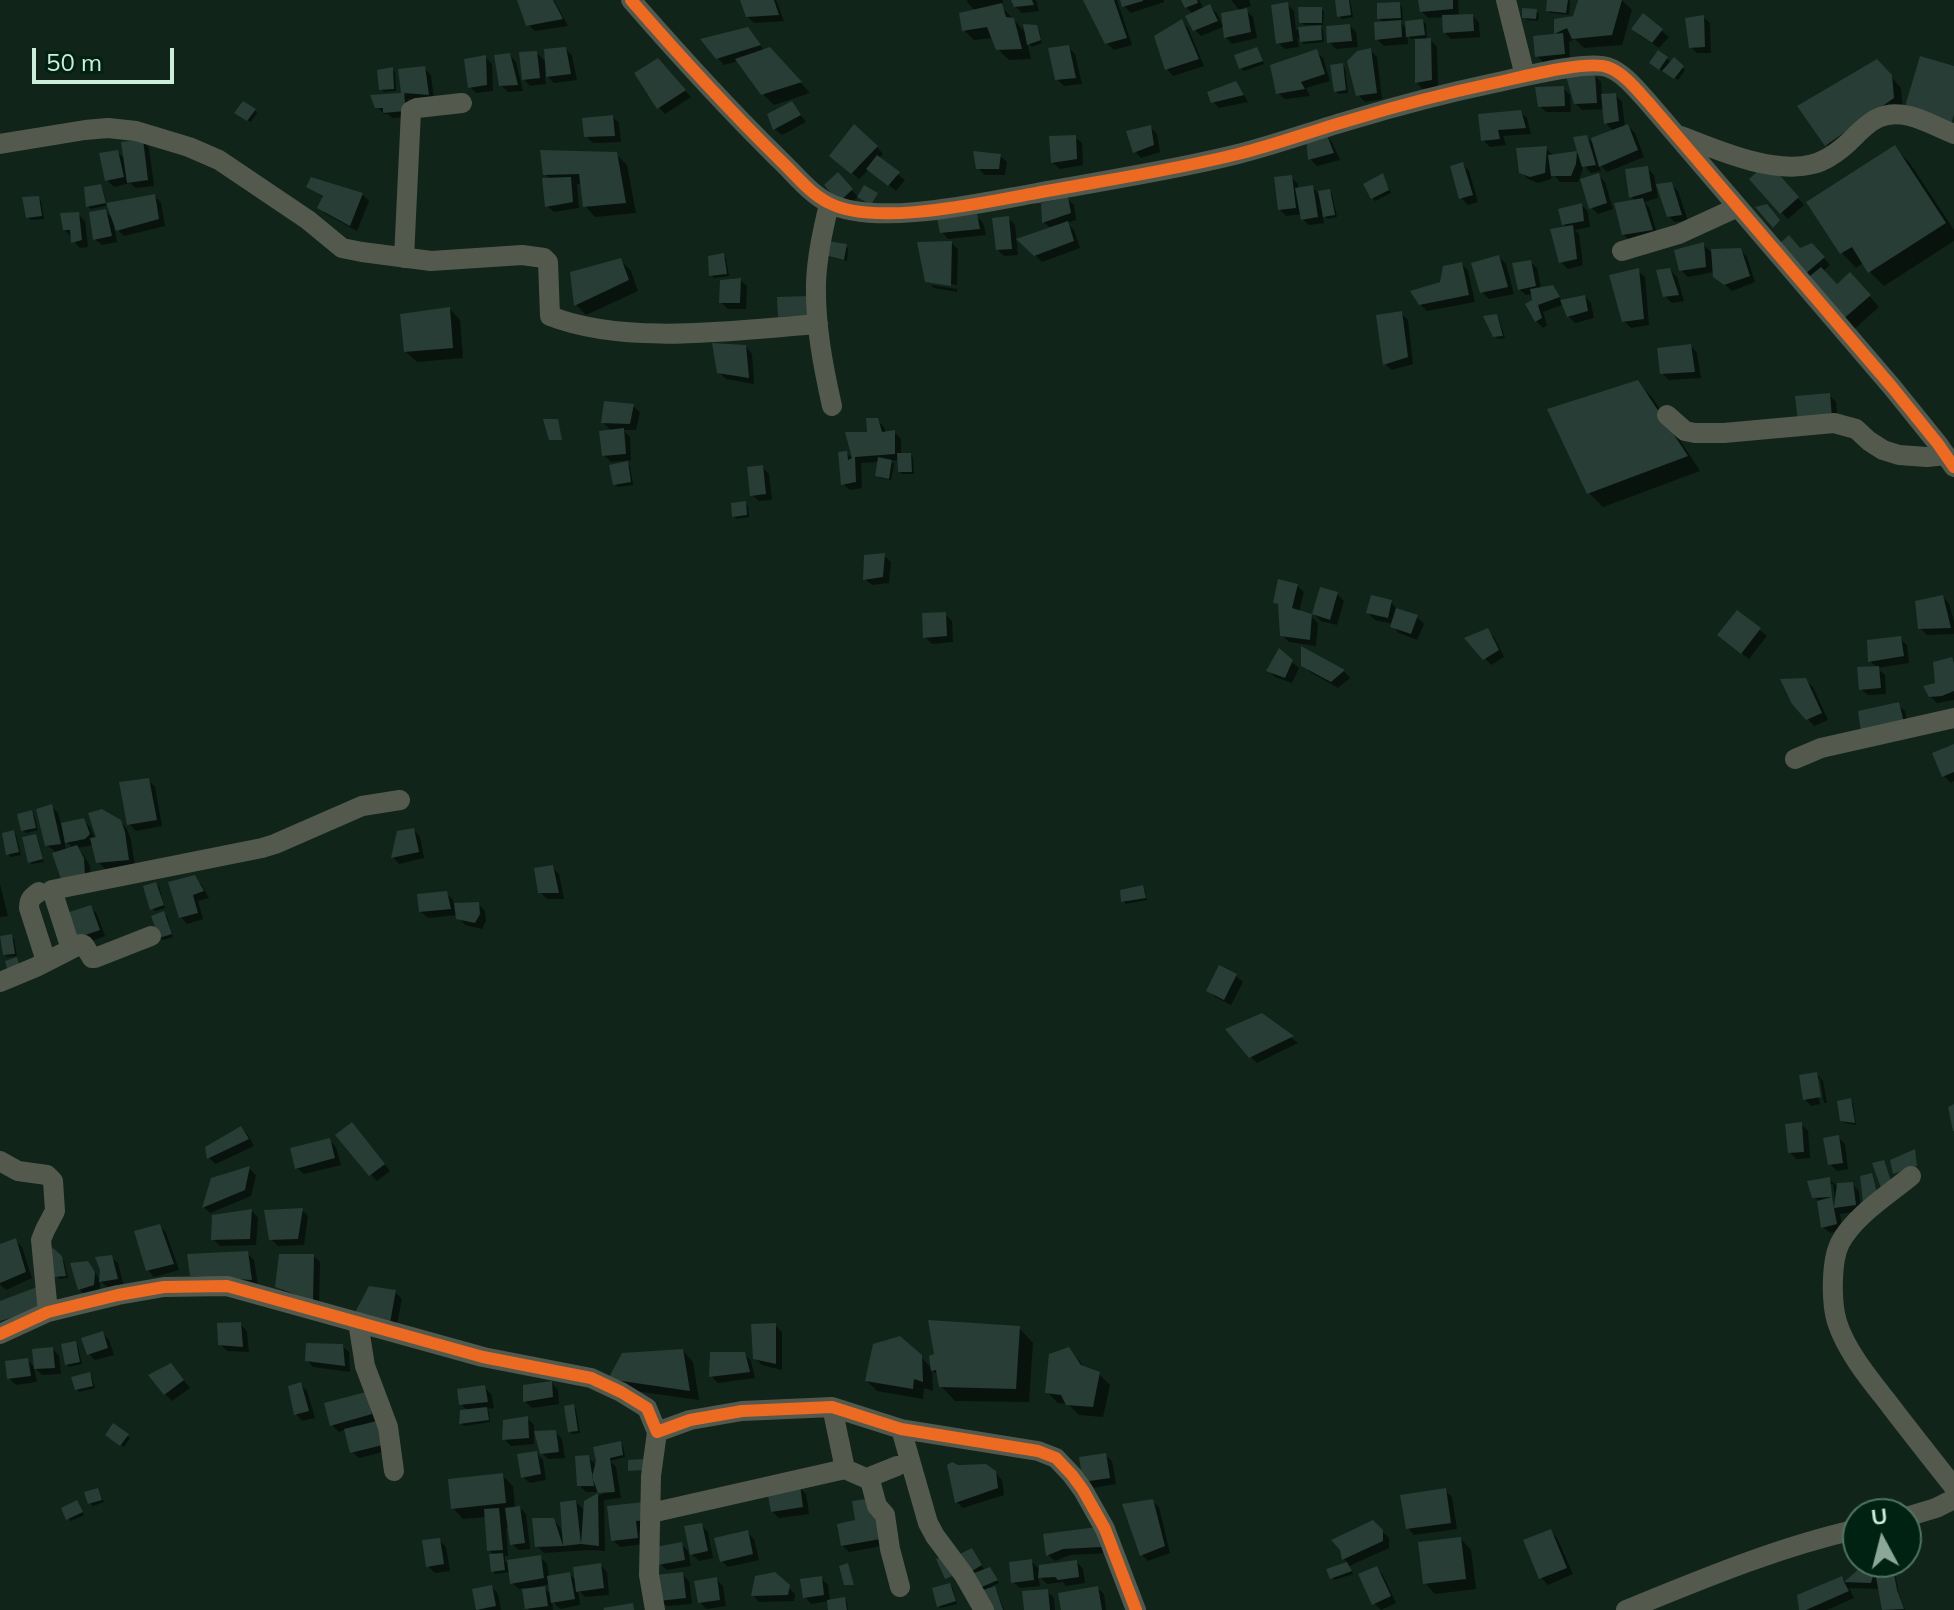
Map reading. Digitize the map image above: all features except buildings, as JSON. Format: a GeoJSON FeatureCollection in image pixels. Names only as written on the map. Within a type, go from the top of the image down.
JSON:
{"type":"FeatureCollection","features":[{"type":"Feature","properties":{"kind":"street"},"geometry":{"type":"LineString","coordinates":[[631,0],[814,194],[829,204],[873,213],[901,213],[976,204],[1237,154],[1414,102],[1525,76],[1587,66],[1607,67],[1626,80],[1677,135],[1892,387],[1950,461]]}},
{"type":"Feature","properties":{"kind":"street"},"geometry":{"type":"LineString","coordinates":[[1506,0],[1525,76]]}},
{"type":"Feature","properties":{"kind":"street"},"geometry":{"type":"LineString","coordinates":[[404,258],[411,111],[462,103]]}},
{"type":"Feature","properties":{"kind":"street"},"geometry":{"type":"LineString","coordinates":[[1677,135],[1742,159],[1802,167],[1817,164],[1839,151],[1876,118],[1892,114],[1911,116],[1954,134]]}},
{"type":"Feature","properties":{"kind":"street"},"geometry":{"type":"LineString","coordinates":[[0,144],[85,130],[108,128],[136,131],[219,160],[308,220],[342,248],[431,261],[522,255],[544,258],[548,262],[550,316],[588,328],[642,333],[705,333],[818,324]]}},
{"type":"Feature","properties":{"kind":"street"},"geometry":{"type":"LineString","coordinates":[[829,204],[816,282],[818,324],[832,406]]}},
{"type":"Feature","properties":{"kind":"street"},"geometry":{"type":"LineString","coordinates":[[1622,251],[1679,234],[1738,207]]}},
{"type":"Feature","properties":{"kind":"street"},"geometry":{"type":"LineString","coordinates":[[1667,415],[1685,431],[1695,433],[1834,423],[1856,429],[1876,445],[1899,455],[1950,461]]}},
{"type":"Feature","properties":{"kind":"street"},"geometry":{"type":"LineString","coordinates":[[1795,759],[1821,748],[1954,718]]}},
{"type":"Feature","properties":{"kind":"street"},"geometry":{"type":"LineString","coordinates":[[71,949],[52,890],[262,848],[362,806],[400,800]]}},
{"type":"Feature","properties":{"kind":"street"},"geometry":{"type":"LineString","coordinates":[[39,892],[29,901],[29,908],[46,961]]}},
{"type":"Feature","properties":{"kind":"street"},"geometry":{"type":"LineString","coordinates":[[0,982],[84,945],[95,958],[151,936]]}},
{"type":"Feature","properties":{"kind":"street"},"geometry":{"type":"LineString","coordinates":[[0,1161],[18,1171],[47,1175],[53,1181],[55,1211],[41,1240],[48,1312]]}},
{"type":"Feature","properties":{"kind":"street"},"geometry":{"type":"LineString","coordinates":[[1911,1176],[1853,1225],[1841,1241],[1835,1265],[1836,1320],[1865,1373],[1954,1487]]}},
{"type":"Feature","properties":{"kind":"street"},"geometry":{"type":"LineString","coordinates":[[0,1334],[48,1312],[118,1295],[164,1287],[227,1286],[483,1357],[591,1378],[647,1408],[657,1432],[651,1476],[649,1575],[655,1610]]}},
{"type":"Feature","properties":{"kind":"street"},"geometry":{"type":"LineString","coordinates":[[358,1322],[365,1366],[388,1427],[394,1471]]}},
{"type":"Feature","properties":{"kind":"street"},"geometry":{"type":"LineString","coordinates":[[657,1432],[690,1420],[742,1411],[832,1407],[901,1429],[1038,1451],[1056,1458],[1083,1490],[1105,1529],[1136,1610]]}},
{"type":"Feature","properties":{"kind":"street"},"geometry":{"type":"LineString","coordinates":[[832,1407],[845,1469]]}},
{"type":"Feature","properties":{"kind":"street"},"geometry":{"type":"LineString","coordinates":[[901,1429],[928,1523],[984,1610]]}},
{"type":"Feature","properties":{"kind":"street"},"geometry":{"type":"LineString","coordinates":[[870,1480],[872,1476],[897,1466]]}},
{"type":"Feature","properties":{"kind":"street"},"geometry":{"type":"LineString","coordinates":[[651,1513],[845,1469],[870,1480]]}},
{"type":"Feature","properties":{"kind":"street"},"geometry":{"type":"LineString","coordinates":[[870,1480],[877,1506],[885,1515],[900,1587]]}},
{"type":"Feature","properties":{"kind":"street"},"geometry":{"type":"LineString","coordinates":[[1922,1512],[1954,1499]]}},
{"type":"Feature","properties":{"kind":"street"},"geometry":{"type":"LineString","coordinates":[[1626,1610],[1725,1569],[1842,1533]]}},
{"type":"Feature","properties":{"kind":"cycle path"},"geometry":{"type":"LineString","coordinates":[[631,0],[722,101],[809,189],[829,203],[873,213],[957,207],[1187,166],[1459,91],[1568,68],[1597,65],[1613,69],[1648,102],[1892,387],[1954,467]]}},
{"type":"Feature","properties":{"kind":"cycle path"},"geometry":{"type":"LineString","coordinates":[[0,1334],[48,1312],[118,1295],[164,1287],[227,1286],[483,1357],[591,1378],[647,1408],[657,1432],[690,1420],[742,1411],[832,1407],[901,1429],[1038,1451],[1056,1458],[1083,1490],[1105,1529],[1136,1610]]}}]}
